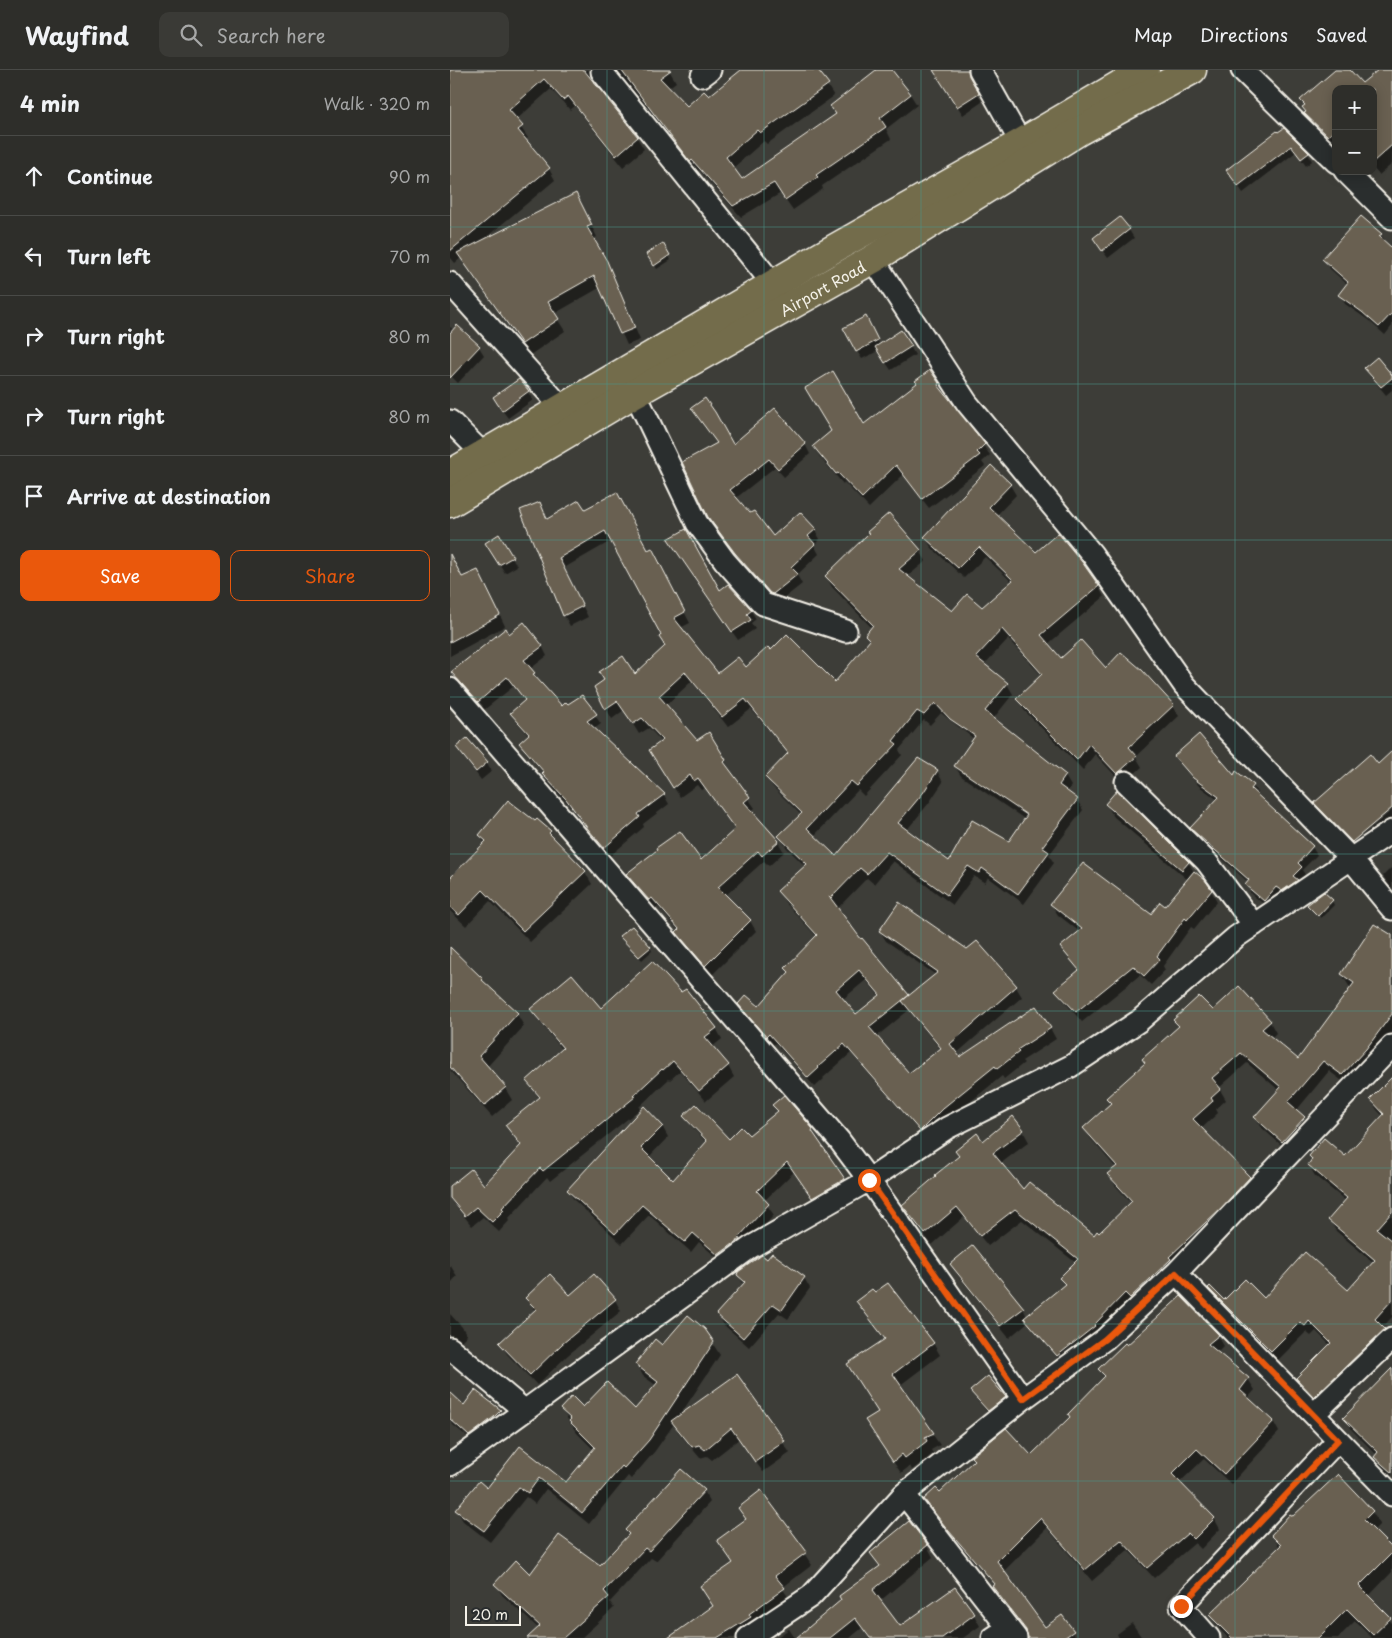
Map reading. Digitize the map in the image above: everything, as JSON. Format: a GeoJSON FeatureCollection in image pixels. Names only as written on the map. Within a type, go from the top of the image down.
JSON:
{"type":"FeatureCollection","features":[{"type":"Feature","properties":{"kind":"highway","name":"Airport Road"},"geometry":{"type":"LineString","coordinates":[[450,474],[773,284],[1145,70]]}},
{"type":"Feature","properties":{"kind":"highway","name":"Airport Road"},"geometry":{"type":"LineString","coordinates":[[450,503],[635,393],[873,259],[1079,131],[1192,70]]}},
{"type":"Feature","properties":{"kind":"street"},"geometry":{"type":"LineString","coordinates":[[980,70],[1021,143]]}},
{"type":"Feature","properties":{"kind":"street"},"geometry":{"type":"LineString","coordinates":[[1242,70],[1332,158]]}},
{"type":"Feature","properties":{"kind":"street"},"geometry":{"type":"LineString","coordinates":[[602,72],[773,284]]}},
{"type":"Feature","properties":{"kind":"street"},"geometry":{"type":"LineString","coordinates":[[1349,175],[1392,218]]}},
{"type":"Feature","properties":{"kind":"street"},"geometry":{"type":"LineString","coordinates":[[873,259],[968,403],[1092,554],[1184,685],[1351,859],[1392,909]]}},
{"type":"Feature","properties":{"kind":"street"},"geometry":{"type":"LineString","coordinates":[[450,283],[562,408]]}},
{"type":"Feature","properties":{"kind":"street"},"geometry":{"type":"LineString","coordinates":[[635,393],[697,523],[725,561],[763,604],[846,631]]}},
{"type":"Feature","properties":{"kind":"street"},"geometry":{"type":"LineString","coordinates":[[450,421],[483,454]]}},
{"type":"Feature","properties":{"kind":"street"},"geometry":{"type":"LineString","coordinates":[[450,689],[839,1140],[1023,1399]]}},
{"type":"Feature","properties":{"kind":"street"},"geometry":{"type":"LineString","coordinates":[[1126,782],[1206,861],[1254,925]]}},
{"type":"Feature","properties":{"kind":"street"},"geometry":{"type":"LineString","coordinates":[[450,1465],[751,1246],[869,1180],[947,1128],[1071,1066],[1139,1021],[1236,937],[1392,831]]}},
{"type":"Feature","properties":{"kind":"street"},"geometry":{"type":"LineString","coordinates":[[748,1638],[811,1596],[904,1494],[1023,1399],[1105,1339],[1176,1273],[1392,1046]]}},
{"type":"Feature","properties":{"kind":"street"},"geometry":{"type":"LineString","coordinates":[[1176,1273],[1392,1495]]}},
{"type":"Feature","properties":{"kind":"street"},"geometry":{"type":"LineString","coordinates":[[1314,1414],[1392,1339]]}},
{"type":"Feature","properties":{"kind":"street"},"geometry":{"type":"LineString","coordinates":[[450,1348],[524,1410]]}},
{"type":"Feature","properties":{"kind":"street"},"geometry":{"type":"LineString","coordinates":[[1209,1638],[1181,1606],[1338,1440]]}},
{"type":"Feature","properties":{"kind":"street"},"geometry":{"type":"LineString","coordinates":[[904,1494],[1006,1635]]}},
{"type":"Feature","properties":{"kind":"building"},"geometry":{"type":"Polygon","coordinates":[[[450,70],[584,70],[638,137],[616,156],[568,96],[563,100],[544,79],[509,110],[523,126],[518,130],[550,168],[450,251],[450,70]]]}},
{"type":"Feature","properties":{"kind":"building"},"geometry":{"type":"Polygon","coordinates":[[[621,70],[671,70],[660,78],[687,106],[704,91],[709,96],[741,70],[818,70],[829,84],[760,133],[757,130],[726,157],[742,179],[836,114],[830,106],[876,70],[892,70],[911,94],[880,118],[886,127],[816,175],[818,177],[785,200],[774,183],[733,206],[692,160],[690,162],[621,70]]]}},
{"type":"Feature","properties":{"kind":"building"},"geometry":{"type":"Polygon","coordinates":[[[933,70],[968,70],[969,76],[979,93],[957,107],[933,70]]]}},
{"type":"Feature","properties":{"kind":"building"},"geometry":{"type":"Polygon","coordinates":[[[1335,70],[1350,70],[1362,83],[1378,70],[1392,70],[1392,145],[1377,158],[1377,85],[1332,85],[1332,132],[1328,136],[1304,113],[1306,112],[1302,107],[1305,105],[1300,100],[1335,70]]]}},
{"type":"Feature","properties":{"kind":"building"},"geometry":{"type":"Polygon","coordinates":[[[1284,128],[1309,153],[1301,159],[1291,146],[1238,186],[1226,170],[1277,131],[1284,128]]]}},
{"type":"Feature","properties":{"kind":"building"},"geometry":{"type":"Polygon","coordinates":[[[576,193],[592,225],[587,227],[607,261],[635,328],[620,334],[594,276],[548,302],[559,319],[522,344],[457,253],[576,193]]]}},
{"type":"Feature","properties":{"kind":"building"},"geometry":{"type":"Polygon","coordinates":[[[1361,216],[1382,234],[1379,236],[1392,248],[1392,313],[1379,327],[1338,295],[1348,282],[1322,259],[1361,216]]]}},
{"type":"Feature","properties":{"kind":"building"},"geometry":{"type":"Polygon","coordinates":[[[1120,217],[1130,229],[1102,251],[1093,238],[1120,217]]]}},
{"type":"Feature","properties":{"kind":"building"},"geometry":{"type":"Polygon","coordinates":[[[663,243],[670,255],[654,266],[646,254],[663,243]]]}},
{"type":"Feature","properties":{"kind":"building"},"geometry":{"type":"Polygon","coordinates":[[[866,316],[878,340],[856,352],[843,328],[866,316]]]}},
{"type":"Feature","properties":{"kind":"building"},"geometry":{"type":"Polygon","coordinates":[[[457,325],[480,346],[450,378],[450,333],[457,325]]]}},
{"type":"Feature","properties":{"kind":"building"},"geometry":{"type":"Polygon","coordinates":[[[901,330],[912,346],[885,363],[875,347],[901,330]]]}},
{"type":"Feature","properties":{"kind":"building"},"geometry":{"type":"Polygon","coordinates":[[[1377,357],[1392,375],[1392,378],[1381,387],[1364,368],[1377,357]]]}},
{"type":"Feature","properties":{"kind":"building"},"geometry":{"type":"Polygon","coordinates":[[[930,370],[939,383],[938,385],[985,444],[977,452],[980,455],[922,499],[896,465],[862,498],[838,473],[836,474],[813,446],[831,431],[805,388],[833,371],[864,424],[917,383],[915,381],[930,370]]]}},
{"type":"Feature","properties":{"kind":"building"},"geometry":{"type":"Polygon","coordinates":[[[519,379],[529,391],[502,411],[493,397],[519,379]]]}},
{"type":"Feature","properties":{"kind":"building"},"geometry":{"type":"Polygon","coordinates":[[[705,398],[733,444],[775,408],[806,444],[778,469],[769,459],[730,490],[750,513],[754,511],[773,536],[800,512],[816,529],[808,536],[815,544],[791,567],[798,574],[773,594],[770,593],[735,553],[708,517],[682,462],[717,443],[691,408],[705,398]]]}},
{"type":"Feature","properties":{"kind":"building"},"geometry":{"type":"Polygon","coordinates":[[[991,465],[1011,484],[989,507],[1036,552],[1058,533],[1099,586],[1041,635],[1061,658],[1081,640],[1106,668],[1121,652],[1142,670],[1174,705],[1129,747],[1137,756],[1117,774],[1089,744],[1077,760],[1016,699],[1042,674],[1002,629],[976,657],[1008,683],[985,711],[1066,775],[1059,785],[1078,799],[1042,847],[1049,852],[1018,894],[982,868],[979,873],[968,866],[947,895],[887,852],[867,874],[860,868],[831,898],[829,896],[861,939],[909,995],[869,1027],[909,1073],[941,1048],[902,1001],[938,972],[879,931],[899,902],[967,949],[977,941],[1017,986],[950,1044],[960,1057],[1036,1006],[1051,1028],[1017,1050],[1019,1052],[997,1069],[995,1066],[943,1108],[920,1131],[844,1044],[808,1078],[769,1034],[766,1037],[738,1004],[746,995],[759,1006],[789,972],[785,968],[817,935],[777,891],[807,864],[778,836],[802,813],[765,777],[788,753],[745,699],[722,717],[685,672],[659,696],[697,740],[709,732],[726,760],[724,762],[750,797],[744,802],[779,841],[762,856],[758,851],[718,887],[751,920],[705,966],[676,932],[679,929],[652,898],[649,900],[626,874],[657,850],[656,848],[680,831],[701,860],[735,829],[698,778],[694,781],[690,775],[673,788],[649,750],[663,740],[642,718],[633,724],[617,701],[605,709],[594,687],[604,680],[599,672],[623,656],[635,674],[665,646],[659,637],[661,635],[605,531],[559,558],[583,606],[563,616],[520,510],[540,502],[547,519],[579,500],[585,509],[617,492],[648,550],[652,548],[685,612],[674,618],[718,673],[738,657],[746,667],[768,647],[771,650],[787,634],[835,682],[870,640],[865,635],[873,625],[825,576],[869,533],[867,532],[889,513],[921,550],[899,569],[952,611],[967,594],[982,607],[1013,580],[979,547],[958,568],[924,537],[991,465]],[[935,703],[924,715],[917,711],[893,741],[897,744],[857,786],[851,781],[807,828],[836,856],[918,758],[938,770],[923,793],[898,823],[949,861],[972,820],[1009,841],[1027,815],[954,766],[975,736],[950,719],[935,703]],[[859,970],[836,990],[856,1014],[880,995],[859,970]]]}},
{"type":"Feature","properties":{"kind":"building"},"geometry":{"type":"Polygon","coordinates":[[[686,529],[720,590],[728,584],[752,610],[747,614],[751,620],[732,632],[668,539],[686,529]]]}},
{"type":"Feature","properties":{"kind":"building"},"geometry":{"type":"Polygon","coordinates":[[[499,534],[513,557],[499,565],[485,543],[499,534]]]}},
{"type":"Feature","properties":{"kind":"building"},"geometry":{"type":"Polygon","coordinates":[[[450,554],[462,577],[478,570],[500,615],[450,642],[450,554]]]}},
{"type":"Feature","properties":{"kind":"building"},"geometry":{"type":"Polygon","coordinates":[[[524,622],[543,646],[524,660],[535,673],[533,674],[562,706],[566,702],[568,704],[582,695],[597,714],[587,721],[665,794],[638,814],[640,817],[604,848],[566,799],[542,774],[544,772],[519,743],[529,734],[510,713],[525,700],[507,677],[478,702],[451,672],[506,628],[509,634],[524,622]]]}},
{"type":"Feature","properties":{"kind":"building"},"geometry":{"type":"Polygon","coordinates":[[[1199,734],[1234,775],[1236,771],[1254,785],[1251,789],[1313,846],[1298,863],[1302,867],[1293,876],[1298,880],[1282,891],[1276,887],[1264,901],[1245,885],[1249,880],[1190,828],[1219,797],[1193,778],[1174,756],[1199,734]]]}},
{"type":"Feature","properties":{"kind":"building"},"geometry":{"type":"Polygon","coordinates":[[[467,738],[488,762],[476,772],[456,747],[467,738]]]}},
{"type":"Feature","properties":{"kind":"building"},"geometry":{"type":"Polygon","coordinates":[[[1392,751],[1392,808],[1352,842],[1314,803],[1370,754],[1378,764],[1392,751]]]}},
{"type":"Feature","properties":{"kind":"building"},"geometry":{"type":"Polygon","coordinates":[[[1117,790],[1189,862],[1182,870],[1105,804],[1117,790]]]}},
{"type":"Feature","properties":{"kind":"building"},"geometry":{"type":"Polygon","coordinates":[[[508,800],[535,821],[537,819],[551,831],[549,833],[586,871],[523,931],[483,890],[459,915],[450,907],[450,878],[486,841],[479,835],[508,800]]]}},
{"type":"Feature","properties":{"kind":"building"},"geometry":{"type":"Polygon","coordinates":[[[1083,863],[1151,914],[1160,902],[1165,906],[1194,871],[1205,880],[1212,890],[1187,920],[1185,918],[1157,956],[1160,959],[1144,976],[1133,966],[1076,1012],[1055,990],[1079,970],[1060,947],[1082,929],[1050,904],[1083,863]]]}},
{"type":"Feature","properties":{"kind":"building"},"geometry":{"type":"Polygon","coordinates":[[[1324,892],[1333,900],[1318,916],[1307,905],[1324,892]]]}},
{"type":"Feature","properties":{"kind":"building"},"geometry":{"type":"Polygon","coordinates":[[[1374,924],[1392,935],[1392,1014],[1366,1049],[1342,1075],[1323,1061],[1288,1102],[1305,1117],[1282,1142],[1254,1117],[1281,1087],[1241,1053],[1212,1078],[1221,1089],[1211,1098],[1213,1101],[1193,1119],[1250,1177],[1221,1208],[1169,1257],[1171,1259],[1130,1298],[1125,1293],[1095,1326],[1057,1356],[1024,1318],[1065,1284],[1059,1278],[1078,1259],[1015,1209],[980,1236],[957,1207],[925,1234],[902,1205],[959,1156],[955,1151],[977,1133],[983,1141],[1013,1116],[1024,1130],[993,1153],[1023,1189],[1029,1182],[1094,1235],[1097,1231],[1099,1233],[1132,1201],[1107,1174],[1117,1166],[1083,1128],[1111,1103],[1106,1098],[1145,1063],[1142,1059],[1179,1026],[1173,1020],[1199,996],[1213,1010],[1239,986],[1271,1021],[1262,1029],[1298,1059],[1354,983],[1341,974],[1374,924]]]}},
{"type":"Feature","properties":{"kind":"building"},"geometry":{"type":"Polygon","coordinates":[[[632,926],[651,947],[639,957],[619,936],[632,926]]]}},
{"type":"Feature","properties":{"kind":"building"},"geometry":{"type":"Polygon","coordinates":[[[450,947],[518,1013],[479,1056],[506,1087],[484,1106],[450,1067],[450,947]]]}},
{"type":"Feature","properties":{"kind":"building"},"geometry":{"type":"Polygon","coordinates":[[[652,961],[681,992],[686,989],[717,1028],[705,1037],[729,1065],[699,1091],[673,1061],[633,1096],[635,1097],[543,1171],[540,1168],[502,1208],[504,1210],[492,1222],[476,1207],[465,1216],[450,1198],[450,1186],[471,1169],[484,1185],[521,1145],[505,1125],[540,1097],[526,1081],[563,1048],[530,1009],[572,974],[601,1008],[652,961]]]}},
{"type":"Feature","properties":{"kind":"building"},"geometry":{"type":"Polygon","coordinates":[[[1392,1077],[1392,1212],[1377,1229],[1392,1241],[1392,1300],[1375,1319],[1385,1329],[1314,1397],[1296,1378],[1331,1343],[1309,1321],[1305,1326],[1300,1322],[1271,1351],[1208,1288],[1210,1286],[1224,1300],[1245,1279],[1264,1298],[1305,1252],[1348,1290],[1375,1260],[1328,1220],[1347,1198],[1308,1165],[1312,1159],[1309,1156],[1324,1138],[1345,1156],[1384,1114],[1370,1099],[1392,1077]]]}},
{"type":"Feature","properties":{"kind":"building"},"geometry":{"type":"Polygon","coordinates":[[[784,1095],[813,1129],[812,1131],[845,1179],[812,1198],[787,1162],[757,1191],[769,1204],[738,1238],[740,1239],[718,1255],[693,1233],[685,1242],[642,1205],[615,1234],[567,1190],[644,1106],[663,1126],[641,1148],[673,1180],[707,1141],[683,1116],[696,1104],[729,1139],[741,1127],[749,1135],[778,1111],[772,1105],[784,1095]]]}},
{"type":"Feature","properties":{"kind":"building"},"geometry":{"type":"Polygon","coordinates":[[[973,1245],[1024,1308],[1000,1326],[950,1264],[973,1245]]]}},
{"type":"Feature","properties":{"kind":"building"},"geometry":{"type":"Polygon","coordinates":[[[772,1253],[805,1277],[782,1310],[773,1304],[743,1338],[716,1314],[745,1282],[737,1275],[738,1272],[762,1255],[767,1259],[772,1253]]]}},
{"type":"Feature","properties":{"kind":"building"},"geometry":{"type":"Polygon","coordinates":[[[550,1274],[570,1295],[594,1274],[616,1299],[562,1344],[530,1375],[499,1343],[536,1309],[525,1298],[550,1274]]]}},
{"type":"Feature","properties":{"kind":"building"},"geometry":{"type":"Polygon","coordinates":[[[888,1283],[934,1343],[893,1374],[934,1433],[925,1437],[927,1441],[905,1458],[902,1454],[893,1462],[865,1420],[878,1412],[847,1364],[885,1339],[856,1301],[872,1289],[875,1292],[888,1283]]]}},
{"type":"Feature","properties":{"kind":"building"},"geometry":{"type":"Polygon","coordinates":[[[1181,1296],[1219,1335],[1208,1344],[1249,1378],[1240,1390],[1274,1421],[1224,1474],[1197,1449],[1172,1474],[1215,1518],[1194,1539],[1188,1533],[1147,1568],[1121,1540],[1085,1570],[1040,1518],[997,1561],[1045,1627],[1062,1615],[1074,1631],[1064,1638],[1028,1638],[1026,1630],[992,1586],[995,1584],[924,1499],[936,1488],[940,1492],[974,1460],[971,1457],[1006,1428],[1031,1455],[1070,1417],[1068,1414],[1105,1376],[1098,1369],[1125,1343],[1127,1345],[1181,1296]]]}},
{"type":"Feature","properties":{"kind":"building"},"geometry":{"type":"Polygon","coordinates":[[[688,1315],[705,1329],[714,1342],[649,1440],[624,1468],[622,1466],[582,1513],[539,1478],[528,1493],[519,1487],[484,1531],[455,1510],[479,1481],[487,1488],[520,1446],[566,1482],[595,1447],[569,1421],[571,1419],[560,1409],[572,1396],[583,1407],[607,1382],[635,1409],[658,1382],[635,1364],[655,1339],[662,1345],[688,1315]]]}},
{"type":"Feature","properties":{"kind":"building"},"geometry":{"type":"Polygon","coordinates":[[[1392,1368],[1392,1473],[1374,1457],[1378,1452],[1343,1418],[1392,1368]]]}},
{"type":"Feature","properties":{"kind":"building"},"geometry":{"type":"Polygon","coordinates":[[[737,1374],[785,1441],[755,1462],[731,1428],[705,1450],[699,1445],[692,1447],[671,1421],[737,1374]]]}},
{"type":"Feature","properties":{"kind":"building"},"geometry":{"type":"Polygon","coordinates":[[[988,1376],[1006,1397],[988,1411],[970,1391],[988,1376]]]}},
{"type":"Feature","properties":{"kind":"building"},"geometry":{"type":"Polygon","coordinates":[[[475,1390],[501,1410],[469,1436],[450,1419],[450,1392],[464,1405],[475,1390]]]}},
{"type":"Feature","properties":{"kind":"building"},"geometry":{"type":"Polygon","coordinates":[[[681,1469],[705,1490],[649,1551],[645,1548],[604,1591],[609,1597],[563,1638],[527,1638],[540,1626],[494,1584],[516,1560],[530,1574],[559,1535],[600,1565],[629,1534],[625,1530],[681,1469]]]}},
{"type":"Feature","properties":{"kind":"building"},"geometry":{"type":"Polygon","coordinates":[[[1338,1474],[1373,1511],[1364,1520],[1392,1548],[1392,1553],[1359,1586],[1391,1618],[1373,1635],[1347,1609],[1318,1638],[1232,1638],[1209,1615],[1281,1545],[1271,1535],[1290,1514],[1293,1516],[1338,1474]]]}},
{"type":"Feature","properties":{"kind":"building"},"geometry":{"type":"Polygon","coordinates":[[[761,1490],[807,1552],[775,1576],[785,1588],[749,1614],[751,1617],[717,1638],[668,1638],[713,1606],[700,1586],[733,1563],[717,1540],[746,1519],[738,1508],[761,1490]]]}},
{"type":"Feature","properties":{"kind":"building"},"geometry":{"type":"Polygon","coordinates":[[[909,1521],[928,1545],[873,1590],[900,1626],[955,1587],[975,1614],[942,1638],[870,1638],[855,1618],[830,1638],[796,1638],[841,1600],[839,1596],[880,1566],[870,1553],[909,1521]]]}},
{"type":"Feature","properties":{"kind":"route"},"geometry":{"type":"LineString","coordinates":[[869,1180],[1023,1399],[1105,1339],[1176,1273],[1338,1440],[1181,1606]]}}]}
